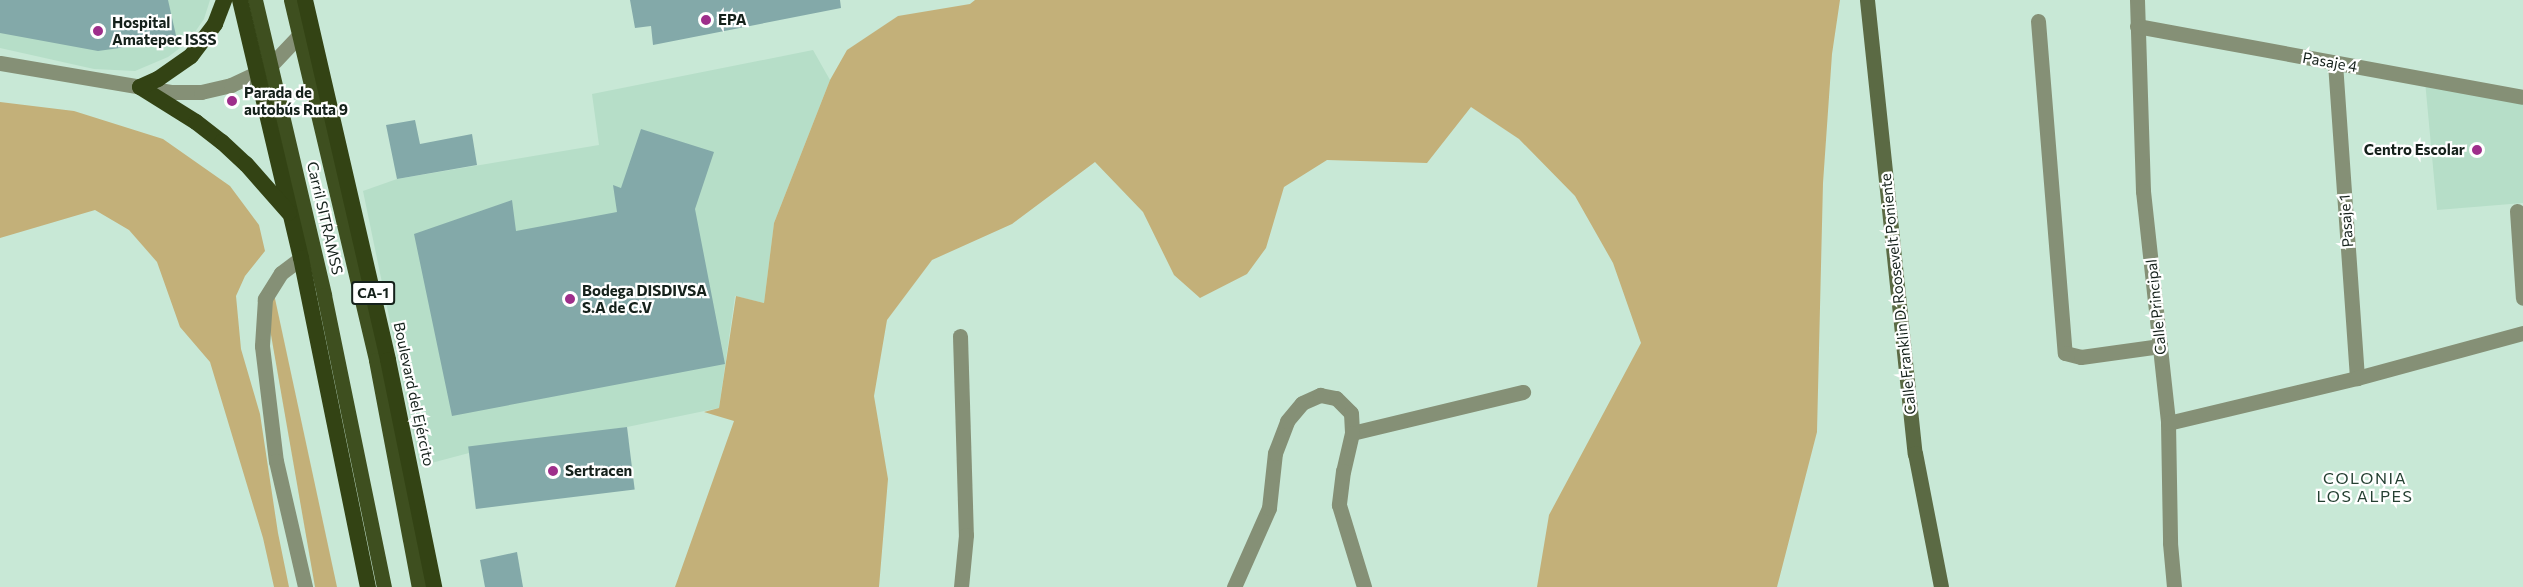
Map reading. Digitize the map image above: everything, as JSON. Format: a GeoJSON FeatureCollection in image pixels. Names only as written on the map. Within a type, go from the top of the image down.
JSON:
{"type":"FeatureCollection","features":[{"type":"Feature","properties":{"kind":"highway"},"geometry":{"type":"LineString","coordinates":[[140,87],[158,79],[191,56],[215,24],[224,0]]}},
{"type":"Feature","properties":{"kind":"highway"},"geometry":{"type":"LineString","coordinates":[[240,0],[265,68],[292,216],[368,587]]}},
{"type":"Feature","properties":{"kind":"highway","name":"Boulevard del Ejército"},"geometry":{"type":"LineString","coordinates":[[305,0],[388,360],[434,587]]}},
{"type":"Feature","properties":{"kind":"highway"},"geometry":{"type":"LineString","coordinates":[[140,87],[187,116],[222,142],[261,180],[292,216]]}},
{"type":"Feature","properties":{"kind":"main road","name":"Carril SITRAMSS"},"geometry":{"type":"LineString","coordinates":[[255,0],[265,68],[324,295],[384,587]]}},
{"type":"Feature","properties":{"kind":"main road","name":"Carril SITRAMSS"},"geometry":{"type":"LineString","coordinates":[[291,0],[376,360],[419,587]]}},
{"type":"Feature","properties":{"kind":"main road","name":"Calle Franklin D. Roosevelt Poniente"},"geometry":{"type":"LineString","coordinates":[[1867,0],[1915,453],[1941,587]]}},
{"type":"Feature","properties":{"kind":"street","name":"Calle Principal"},"geometry":{"type":"LineString","coordinates":[[2137,0],[2143,191],[2168,423],[2170,543],[2174,587]]}},
{"type":"Feature","properties":{"kind":"street"},"geometry":{"type":"LineString","coordinates":[[2038,21],[2065,353],[2081,357],[2160,346]]}},
{"type":"Feature","properties":{"kind":"street"},"geometry":{"type":"LineString","coordinates":[[0,63],[171,92],[201,92],[231,85],[265,68],[301,36],[310,22]]}},
{"type":"Feature","properties":{"kind":"street","name":"Pasaje 4"},"geometry":{"type":"LineString","coordinates":[[2137,26],[2523,97]]}},
{"type":"Feature","properties":{"kind":"street","name":"Pasaje 1"},"geometry":{"type":"LineString","coordinates":[[2335,63],[2357,378]]}},
{"type":"Feature","properties":{"kind":"street"},"geometry":{"type":"LineString","coordinates":[[2517,211],[2523,298]]}},
{"type":"Feature","properties":{"kind":"street"},"geometry":{"type":"LineString","coordinates":[[301,258],[281,273],[265,299],[262,346],[276,461],[305,587]]}},
{"type":"Feature","properties":{"kind":"street"},"geometry":{"type":"LineString","coordinates":[[2168,423],[2357,378],[2523,333]]}},
{"type":"Feature","properties":{"kind":"street"},"geometry":{"type":"LineString","coordinates":[[960,336],[966,535],[962,587]]}},
{"type":"Feature","properties":{"kind":"street"},"geometry":{"type":"LineString","coordinates":[[1352,433],[1524,392]]}},
{"type":"Feature","properties":{"kind":"street"},"geometry":{"type":"LineString","coordinates":[[1234,587],[1269,508],[1275,453],[1287,422],[1302,403],[1320,395],[1336,398],[1351,413],[1352,433],[1343,471],[1339,505],[1364,587]]}},
{"type":"Feature","properties":{"kind":"shaded area","name":"Hospital Amatepec ISSS"},"geometry":{"type":"Polygon","coordinates":[[[0,0],[210,0],[204,19],[188,42],[168,57],[135,71],[94,69],[0,48],[0,0]]]}},
{"type":"Feature","properties":{"kind":"shaded area"},"geometry":{"type":"Polygon","coordinates":[[[975,0],[1840,0],[1832,54],[1823,183],[1817,432],[1777,587],[1537,587],[1549,515],[1641,343],[1613,263],[1575,196],[1519,139],[1471,107],[1427,163],[1327,160],[1284,187],[1266,248],[1247,274],[1200,298],[1174,275],[1143,212],[1095,162],[1012,224],[932,260],[887,320],[874,396],[888,479],[879,587],[675,587],[734,421],[704,412],[719,408],[736,296],[764,303],[774,223],[830,80],[847,50],[898,16],[970,4],[975,0]]]}},
{"type":"Feature","properties":{"kind":"shaded area"},"geometry":{"type":"Polygon","coordinates":[[[813,50],[830,80],[774,223],[764,303],[735,296],[719,408],[627,427],[469,453],[420,466],[363,191],[397,179],[599,145],[592,94],[813,50]]]}},
{"type":"Feature","properties":{"kind":"shaded area","name":"Centro Escolar"},"geometry":{"type":"Polygon","coordinates":[[[2425,81],[2523,97],[2523,203],[2437,210],[2425,81]]]}},
{"type":"Feature","properties":{"kind":"shaded area"},"geometry":{"type":"Polygon","coordinates":[[[0,102],[74,111],[163,139],[230,186],[259,225],[265,251],[245,276],[236,296],[241,349],[260,414],[278,533],[289,587],[274,587],[263,538],[210,362],[180,327],[157,262],[129,230],[95,210],[0,238],[0,102]]]}},
{"type":"Feature","properties":{"kind":"shaded area"},"geometry":{"type":"Polygon","coordinates":[[[274,294],[337,587],[315,587],[267,312],[274,294]]]}},
{"type":"Feature","properties":{"kind":"building","name":"Hospital Amatepec ISSS"},"geometry":{"type":"Polygon","coordinates":[[[0,0],[168,0],[177,40],[98,51],[0,33],[0,0]]]}},
{"type":"Feature","properties":{"kind":"building","name":"EPA"},"geometry":{"type":"Polygon","coordinates":[[[630,0],[840,0],[841,8],[653,45],[651,26],[635,28],[630,0]]]}},
{"type":"Feature","properties":{"kind":"building"},"geometry":{"type":"Polygon","coordinates":[[[415,120],[420,144],[472,134],[477,165],[397,179],[386,125],[415,120]]]}},
{"type":"Feature","properties":{"kind":"building","name":"Bodega DISDIVSA S.A de C.V"},"geometry":{"type":"Polygon","coordinates":[[[641,129],[714,152],[695,209],[725,364],[452,416],[414,234],[512,200],[516,231],[617,212],[613,185],[621,188],[641,129]]]}},
{"type":"Feature","properties":{"kind":"building","name":"Sertracen"},"geometry":{"type":"Polygon","coordinates":[[[627,427],[635,490],[476,509],[468,446],[627,427]]]}},
{"type":"Feature","properties":{"kind":"building"},"geometry":{"type":"Polygon","coordinates":[[[517,552],[523,587],[485,587],[480,560],[517,552]]]}},
{"type":"Feature","properties":{"kind":"place","name":"EPA"},"geometry":{"type":"Point","coordinates":[706,20]}},
{"type":"Feature","properties":{"kind":"place","name":"Hospital Amatepec ISSS"},"geometry":{"type":"Point","coordinates":[98,31]}},
{"type":"Feature","properties":{"kind":"place","name":"Parada de autobús Ruta 9"},"geometry":{"type":"Point","coordinates":[232,101]}},
{"type":"Feature","properties":{"kind":"place","name":"Centro Escolar"},"geometry":{"type":"Point","coordinates":[2477,150]}},
{"type":"Feature","properties":{"kind":"place","name":"Bodega DISDIVSA S.A de C.V"},"geometry":{"type":"Point","coordinates":[570,299]}},
{"type":"Feature","properties":{"kind":"place","name":"Sertracen"},"geometry":{"type":"Point","coordinates":[553,471]}},
{"type":"Feature","properties":{"kind":"district","name":"COLONIA LOS ALPES"},"geometry":{"type":"Point","coordinates":[2365,487]}}]}
